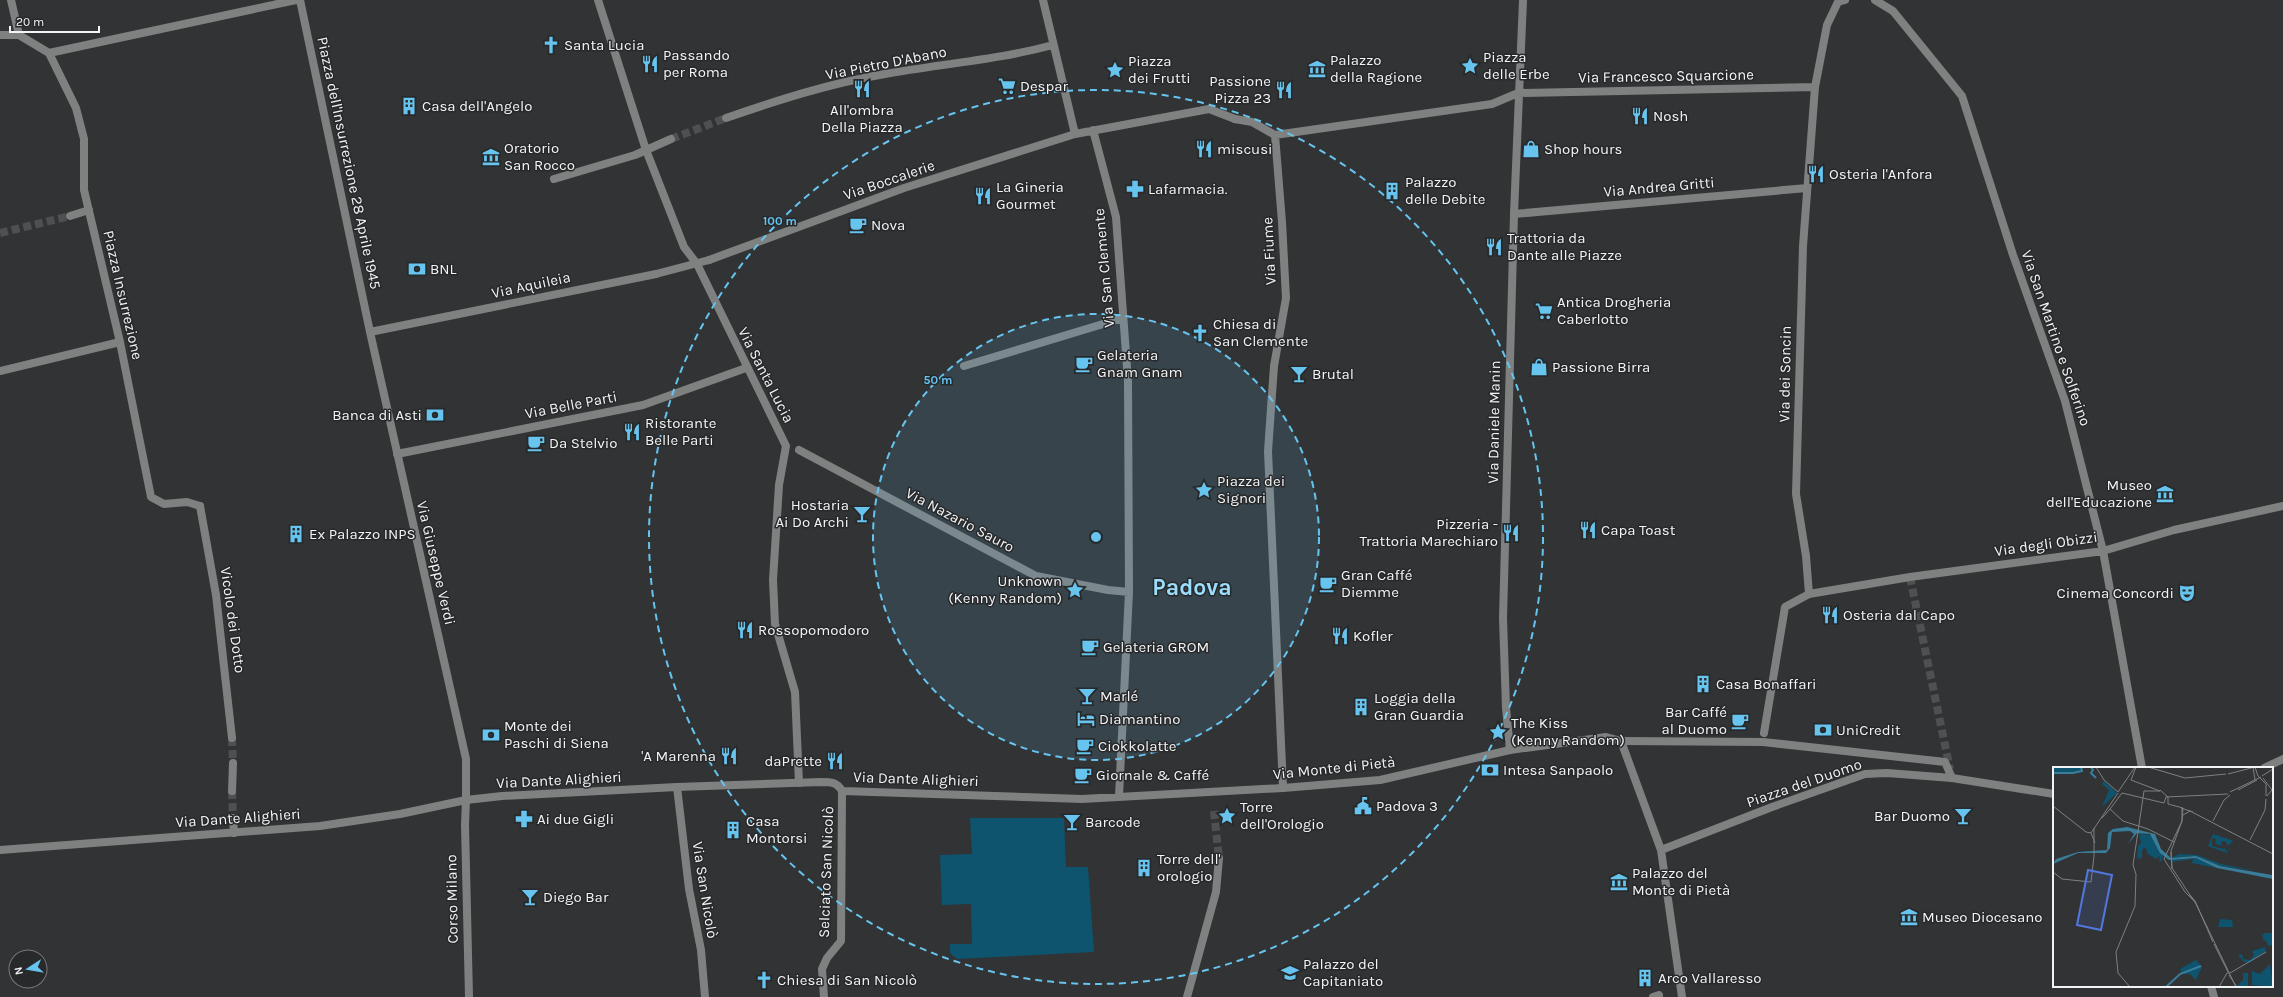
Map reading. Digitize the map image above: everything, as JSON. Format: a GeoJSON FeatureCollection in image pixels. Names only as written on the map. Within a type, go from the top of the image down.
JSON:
{"type":"FeatureCollection","features":[{"type":"Feature","properties":{"kind":"street"},"geometry":{"type":"LineString","coordinates":[[11,0],[19,35]]}},
{"type":"Feature","properties":{"kind":"street"},"geometry":{"type":"LineString","coordinates":[[0,35],[19,35],[49,53],[296,0]]}},
{"type":"Feature","properties":{"kind":"street","name":"Piazza dell'Insurrezione 28 Aprile 1945"},"geometry":{"type":"LineString","coordinates":[[300,0],[370,332]]}},
{"type":"Feature","properties":{"kind":"street","name":"Via Santa Lucia"},"geometry":{"type":"LineString","coordinates":[[598,0],[646,150],[684,246],[697,264],[746,368],[786,446],[779,485],[774,580],[775,624],[795,692],[799,783]]}},
{"type":"Feature","properties":{"kind":"street"},"geometry":{"type":"LineString","coordinates":[[1043,0],[1075,134]]}},
{"type":"Feature","properties":{"kind":"street"},"geometry":{"type":"LineString","coordinates":[[1093,130],[1209,109],[1235,119],[1252,122],[1274,135],[1492,104],[1518,93],[1523,0]]}},
{"type":"Feature","properties":{"kind":"street","name":"Via dei Soncin"},"geometry":{"type":"LineString","coordinates":[[1809,594],[1806,556],[1796,494],[1800,301],[1815,87],[1826,25],[1838,2],[1845,0]]}},
{"type":"Feature","properties":{"kind":"street","name":"Via San Martino e Solferino"},"geometry":{"type":"LineString","coordinates":[[1875,0],[1892,11],[1962,96],[2013,255],[2065,402],[2103,551],[2142,767]]}},
{"type":"Feature","properties":{"kind":"street","name":"Via Pietro D'Abano"},"geometry":{"type":"LineString","coordinates":[[726,118],[781,99],[883,74],[1018,54],[1053,46]]}},
{"type":"Feature","properties":{"kind":"street","name":"Piazza Insurrezione"},"geometry":{"type":"LineString","coordinates":[[49,53],[76,108],[84,139],[84,190],[120,342],[151,497],[164,504],[187,502],[200,506]]}},
{"type":"Feature","properties":{"kind":"street","name":"Via Francesco Squarcione"},"geometry":{"type":"LineString","coordinates":[[1518,93],[1815,87]]}},
{"type":"Feature","properties":{"kind":"street","name":"Via Daniele Manin"},"geometry":{"type":"LineString","coordinates":[[1510,750],[1506,708],[1503,618],[1518,93]]}},
{"type":"Feature","properties":{"kind":"street","name":"Via Boccalerie"},"geometry":{"type":"LineString","coordinates":[[697,264],[904,188],[1075,134],[1093,130]]}},
{"type":"Feature","properties":{"kind":"street","name":"Via San Clemente"},"geometry":{"type":"LineString","coordinates":[[1093,130],[1116,217],[1128,381],[1129,592]]}},
{"type":"Feature","properties":{"kind":"street","name":"Via Fiume"},"geometry":{"type":"LineString","coordinates":[[1274,135],[1282,222],[1286,298],[1274,366],[1268,451],[1283,788]]}},
{"type":"Feature","properties":{"kind":"street"},"geometry":{"type":"LineString","coordinates":[[554,179],[646,150],[671,139]]}},
{"type":"Feature","properties":{"kind":"street","name":"Via Andrea Gritti"},"geometry":{"type":"LineString","coordinates":[[1514,214],[1807,188]]}},
{"type":"Feature","properties":{"kind":"street"},"geometry":{"type":"LineString","coordinates":[[70,216],[89,210]]}},
{"type":"Feature","properties":{"kind":"street","name":"Via Aquileia"},"geometry":{"type":"LineString","coordinates":[[370,332],[656,274],[697,264]]}},
{"type":"Feature","properties":{"kind":"street"},"geometry":{"type":"LineString","coordinates":[[964,366],[1123,318]]}},
{"type":"Feature","properties":{"kind":"street","name":"Via Giuseppe Verdi"},"geometry":{"type":"LineString","coordinates":[[370,332],[466,759],[466,800]]}},
{"type":"Feature","properties":{"kind":"street"},"geometry":{"type":"LineString","coordinates":[[0,371],[120,342]]}},
{"type":"Feature","properties":{"kind":"street","name":"Via Belle Parti"},"geometry":{"type":"LineString","coordinates":[[397,454],[643,405],[746,368]]}},
{"type":"Feature","properties":{"kind":"street","name":"Via Nazario Sauro"},"geometry":{"type":"LineString","coordinates":[[786,446],[799,450],[1036,576],[1108,590],[1129,592]]}},
{"type":"Feature","properties":{"kind":"street","name":"Vicolo dei Dotto"},"geometry":{"type":"LineString","coordinates":[[200,506],[216,594],[232,738]]}},
{"type":"Feature","properties":{"kind":"street","name":"Via degli Obizzi"},"geometry":{"type":"LineString","coordinates":[[1809,594],[1910,577],[2103,551],[2174,530],[2283,506]]}},
{"type":"Feature","properties":{"kind":"street"},"geometry":{"type":"LineString","coordinates":[[1119,796],[1129,592]]}},
{"type":"Feature","properties":{"kind":"street"},"geometry":{"type":"LineString","coordinates":[[1764,737],[1785,607],[1809,594]]}},
{"type":"Feature","properties":{"kind":"street","name":"Via Monte di Pietà"},"geometry":{"type":"LineString","coordinates":[[1119,796],[1283,788],[1380,780],[1510,750],[1606,737],[1621,741]]}},
{"type":"Feature","properties":{"kind":"street","name":"Piazza del Duomo"},"geometry":{"type":"LineString","coordinates":[[1621,741],[1764,737],[1944,762],[1952,778]]}},
{"type":"Feature","properties":{"kind":"street"},"geometry":{"type":"LineString","coordinates":[[1621,741],[1661,850],[1682,997]]}},
{"type":"Feature","properties":{"kind":"street"},"geometry":{"type":"LineString","coordinates":[[2266,767],[2283,759]]}},
{"type":"Feature","properties":{"kind":"street"},"geometry":{"type":"LineString","coordinates":[[232,763],[232,791]]}},
{"type":"Feature","properties":{"kind":"street","name":"Piazza del Duomo"},"geometry":{"type":"LineString","coordinates":[[1661,850],[1772,807],[1865,774],[1887,773],[1952,778]]}},
{"type":"Feature","properties":{"kind":"street"},"geometry":{"type":"LineString","coordinates":[[1952,778],[2053,794]]}},
{"type":"Feature","properties":{"kind":"street","name":"Via Dante Alighieri"},"geometry":{"type":"LineString","coordinates":[[0,850],[320,826],[400,814],[466,800],[502,796],[677,787],[832,782],[838,785],[842,791],[1082,799],[1119,796]]}},
{"type":"Feature","properties":{"kind":"street","name":"Via San Nicolò"},"geometry":{"type":"LineString","coordinates":[[677,787],[689,889],[701,950],[705,997]]}},
{"type":"Feature","properties":{"kind":"street","name":"Selciato San Nicolò"},"geometry":{"type":"LineString","coordinates":[[824,997],[822,969],[827,958],[840,941],[842,791]]}},
{"type":"Feature","properties":{"kind":"street","name":"Corso Milano"},"geometry":{"type":"LineString","coordinates":[[466,800],[465,825],[469,997]]}},
{"type":"Feature","properties":{"kind":"street"},"geometry":{"type":"LineString","coordinates":[[233,818],[234,833]]}},
{"type":"Feature","properties":{"kind":"street"},"geometry":{"type":"LineString","coordinates":[[1187,997],[1216,892],[1219,858]]}},
{"type":"Feature","properties":{"kind":"street"},"geometry":{"type":"LineString","coordinates":[[2211,987],[2214,997]]}},
{"type":"Feature","properties":{"kind":"shaded area"},"geometry":{"type":"Polygon","coordinates":[[[970,818],[1064,818],[1066,867],[1088,867],[1094,952],[957,959],[950,953],[950,944],[972,944],[971,904],[942,905],[940,855],[972,854],[970,818]]]}},
{"type":"Feature","properties":{"kind":"tunnel"},"geometry":{"type":"LineString","coordinates":[[671,139],[726,118]]}},
{"type":"Feature","properties":{"kind":"tunnel"},"geometry":{"type":"LineString","coordinates":[[0,233],[70,216]]}},
{"type":"Feature","properties":{"kind":"tunnel"},"geometry":{"type":"LineString","coordinates":[[1910,577],[1950,769]]}},
{"type":"Feature","properties":{"kind":"tunnel"},"geometry":{"type":"LineString","coordinates":[[232,738],[233,763]]}},
{"type":"Feature","properties":{"kind":"tunnel"},"geometry":{"type":"LineString","coordinates":[[232,791],[233,818]]}},
{"type":"Feature","properties":{"kind":"tunnel"},"geometry":{"type":"LineString","coordinates":[[1214,811],[1219,858]]}},
{"type":"Feature","properties":{"kind":"place","name":"Santa Lucia"},"geometry":{"type":"Point","coordinates":[551,45]}},
{"type":"Feature","properties":{"kind":"place","name":"Passando per Roma"},"geometry":{"type":"Point","coordinates":[650,64]}},
{"type":"Feature","properties":{"kind":"place","name":"Piazza delle Erbe"},"geometry":{"type":"Point","coordinates":[1470,66]}},
{"type":"Feature","properties":{"kind":"place","name":"Palazzo della Ragione"},"geometry":{"type":"Point","coordinates":[1317,69]}},
{"type":"Feature","properties":{"kind":"place","name":"Piazza dei Frutti"},"geometry":{"type":"Point","coordinates":[1115,70]}},
{"type":"Feature","properties":{"kind":"place","name":"Despar"},"geometry":{"type":"Point","coordinates":[1007,86]}},
{"type":"Feature","properties":{"kind":"place","name":"All'ombra Della Piazza"},"geometry":{"type":"Point","coordinates":[862,89]}},
{"type":"Feature","properties":{"kind":"place","name":"Passione Pizza 23"},"geometry":{"type":"Point","coordinates":[1284,90]}},
{"type":"Feature","properties":{"kind":"place","name":"Casa dell'Angelo"},"geometry":{"type":"Point","coordinates":[409,106]}},
{"type":"Feature","properties":{"kind":"place","name":"Nosh"},"geometry":{"type":"Point","coordinates":[1640,116]}},
{"type":"Feature","properties":{"kind":"place","name":"miscusi"},"geometry":{"type":"Point","coordinates":[1204,149]}},
{"type":"Feature","properties":{"kind":"place","name":"Shop hours"},"geometry":{"type":"Point","coordinates":[1531,149]}},
{"type":"Feature","properties":{"kind":"place","name":"Oratorio San Rocco"},"geometry":{"type":"Point","coordinates":[491,157]}},
{"type":"Feature","properties":{"kind":"place","name":"Osteria l'Anfora"},"geometry":{"type":"Point","coordinates":[1816,174]}},
{"type":"Feature","properties":{"kind":"place","name":"Lafarmacia."},"geometry":{"type":"Point","coordinates":[1135,189]}},
{"type":"Feature","properties":{"kind":"place","name":"Palazzo delle Debite"},"geometry":{"type":"Point","coordinates":[1392,191]}},
{"type":"Feature","properties":{"kind":"place","name":"La Gineria Gourmet"},"geometry":{"type":"Point","coordinates":[983,196]}},
{"type":"Feature","properties":{"kind":"place","name":"Nova"},"geometry":{"type":"Point","coordinates":[858,225]}},
{"type":"Feature","properties":{"kind":"place","name":"Trattoria da Dante alle Piazze"},"geometry":{"type":"Point","coordinates":[1494,247]}},
{"type":"Feature","properties":{"kind":"place","name":"BNL"},"geometry":{"type":"Point","coordinates":[417,269]}},
{"type":"Feature","properties":{"kind":"place","name":"Antica Drogheria Caberlotto"},"geometry":{"type":"Point","coordinates":[1544,311]}},
{"type":"Feature","properties":{"kind":"place","name":"Chiesa di San Clemente"},"geometry":{"type":"Point","coordinates":[1200,333]}},
{"type":"Feature","properties":{"kind":"place","name":"Gelateria Gnam Gnam"},"geometry":{"type":"Point","coordinates":[1084,364]}},
{"type":"Feature","properties":{"kind":"place","name":"Passione Birra"},"geometry":{"type":"Point","coordinates":[1539,367]}},
{"type":"Feature","properties":{"kind":"place","name":"Brutal"},"geometry":{"type":"Point","coordinates":[1299,374]}},
{"type":"Feature","properties":{"kind":"place","name":"Banca di Asti"},"geometry":{"type":"Point","coordinates":[435,415]}},
{"type":"Feature","properties":{"kind":"place","name":"Ristorante Belle Parti"},"geometry":{"type":"Point","coordinates":[632,432]}},
{"type":"Feature","properties":{"kind":"place","name":"Da Stelvio"},"geometry":{"type":"Point","coordinates":[536,443]}},
{"type":"Feature","properties":{"kind":"place","name":"Piazza dei Signori"},"geometry":{"type":"Point","coordinates":[1204,490]}},
{"type":"Feature","properties":{"kind":"place","name":"Museo dell'Educazione"},"geometry":{"type":"Point","coordinates":[2165,494]}},
{"type":"Feature","properties":{"kind":"place","name":"Hostaria Ai Do Archi"},"geometry":{"type":"Point","coordinates":[862,514]}},
{"type":"Feature","properties":{"kind":"place","name":"Capa Toast"},"geometry":{"type":"Point","coordinates":[1588,530]}},
{"type":"Feature","properties":{"kind":"place","name":"Pizzeria - Trattoria Marechiaro"},"geometry":{"type":"Point","coordinates":[1511,533]}},
{"type":"Feature","properties":{"kind":"place","name":"Ex Palazzo INPS"},"geometry":{"type":"Point","coordinates":[296,534]}},
{"type":"Feature","properties":{"kind":"place","name":"Gran Caffé Diemme"},"geometry":{"type":"Point","coordinates":[1328,584]}},
{"type":"Feature","properties":{"kind":"place","name":"Unknown (Kenny Random)"},"geometry":{"type":"Point","coordinates":[1075,590]}},
{"type":"Feature","properties":{"kind":"place","name":"Cinema Concordi"},"geometry":{"type":"Point","coordinates":[2187,593]}},
{"type":"Feature","properties":{"kind":"place","name":"Osteria dal Capo"},"geometry":{"type":"Point","coordinates":[1830,615]}},
{"type":"Feature","properties":{"kind":"place","name":"Rossopomodoro"},"geometry":{"type":"Point","coordinates":[745,630]}},
{"type":"Feature","properties":{"kind":"place","name":"Kofler"},"geometry":{"type":"Point","coordinates":[1340,636]}},
{"type":"Feature","properties":{"kind":"place","name":"Gelateria GROM"},"geometry":{"type":"Point","coordinates":[1090,647]}},
{"type":"Feature","properties":{"kind":"place","name":"Casa Bonaffari"},"geometry":{"type":"Point","coordinates":[1703,684]}},
{"type":"Feature","properties":{"kind":"place","name":"Marlé"},"geometry":{"type":"Point","coordinates":[1087,696]}},
{"type":"Feature","properties":{"kind":"place","name":"Loggia della Gran Guardia"},"geometry":{"type":"Point","coordinates":[1361,707]}},
{"type":"Feature","properties":{"kind":"place","name":"Diamantino"},"geometry":{"type":"Point","coordinates":[1086,719]}},
{"type":"Feature","properties":{"kind":"place","name":"Bar Caffé al Duomo"},"geometry":{"type":"Point","coordinates":[1740,721]}},
{"type":"Feature","properties":{"kind":"place","name":"UniCredit"},"geometry":{"type":"Point","coordinates":[1823,730]}},
{"type":"Feature","properties":{"kind":"place","name":"The Kiss (Kenny Random)"},"geometry":{"type":"Point","coordinates":[1498,732]}},
{"type":"Feature","properties":{"kind":"place","name":"Monte dei Paschi di Siena"},"geometry":{"type":"Point","coordinates":[491,735]}},
{"type":"Feature","properties":{"kind":"place","name":"Ciokkolatte"},"geometry":{"type":"Point","coordinates":[1085,746]}},
{"type":"Feature","properties":{"kind":"place","name":"'A Marenna"},"geometry":{"type":"Point","coordinates":[729,756]}},
{"type":"Feature","properties":{"kind":"place","name":"daPrette"},"geometry":{"type":"Point","coordinates":[835,761]}},
{"type":"Feature","properties":{"kind":"place","name":"Intesa Sanpaolo"},"geometry":{"type":"Point","coordinates":[1490,770]}},
{"type":"Feature","properties":{"kind":"place","name":"Giornale & Caffé"},"geometry":{"type":"Point","coordinates":[1083,775]}},
{"type":"Feature","properties":{"kind":"place","name":"Padova 3"},"geometry":{"type":"Point","coordinates":[1363,806]}},
{"type":"Feature","properties":{"kind":"place","name":"Torre dell'Orologio"},"geometry":{"type":"Point","coordinates":[1227,816]}},
{"type":"Feature","properties":{"kind":"place","name":"Bar Duomo"},"geometry":{"type":"Point","coordinates":[1963,816]}},
{"type":"Feature","properties":{"kind":"place","name":"Ai due Gigli"},"geometry":{"type":"Point","coordinates":[524,819]}},
{"type":"Feature","properties":{"kind":"place","name":"Barcode"},"geometry":{"type":"Point","coordinates":[1072,822]}},
{"type":"Feature","properties":{"kind":"place","name":"Casa Montorsi"},"geometry":{"type":"Point","coordinates":[733,830]}},
{"type":"Feature","properties":{"kind":"place","name":"Torre dell' orologio"},"geometry":{"type":"Point","coordinates":[1144,868]}},
{"type":"Feature","properties":{"kind":"place","name":"Palazzo del Monte di Pietà"},"geometry":{"type":"Point","coordinates":[1619,882]}},
{"type":"Feature","properties":{"kind":"place","name":"Diego Bar"},"geometry":{"type":"Point","coordinates":[530,897]}},
{"type":"Feature","properties":{"kind":"place","name":"Museo Diocesano"},"geometry":{"type":"Point","coordinates":[1909,917]}},
{"type":"Feature","properties":{"kind":"place","name":"Palazzo del Capitaniato"},"geometry":{"type":"Point","coordinates":[1290,973]}},
{"type":"Feature","properties":{"kind":"place","name":"Arco Vallaresso"},"geometry":{"type":"Point","coordinates":[1645,978]}},
{"type":"Feature","properties":{"kind":"place","name":"Chiesa di San Nicolò"},"geometry":{"type":"Point","coordinates":[764,980]}},
{"type":"Feature","properties":{"kind":"district","name":"Padova"},"geometry":{"type":"Point","coordinates":[1192,587]}}]}
